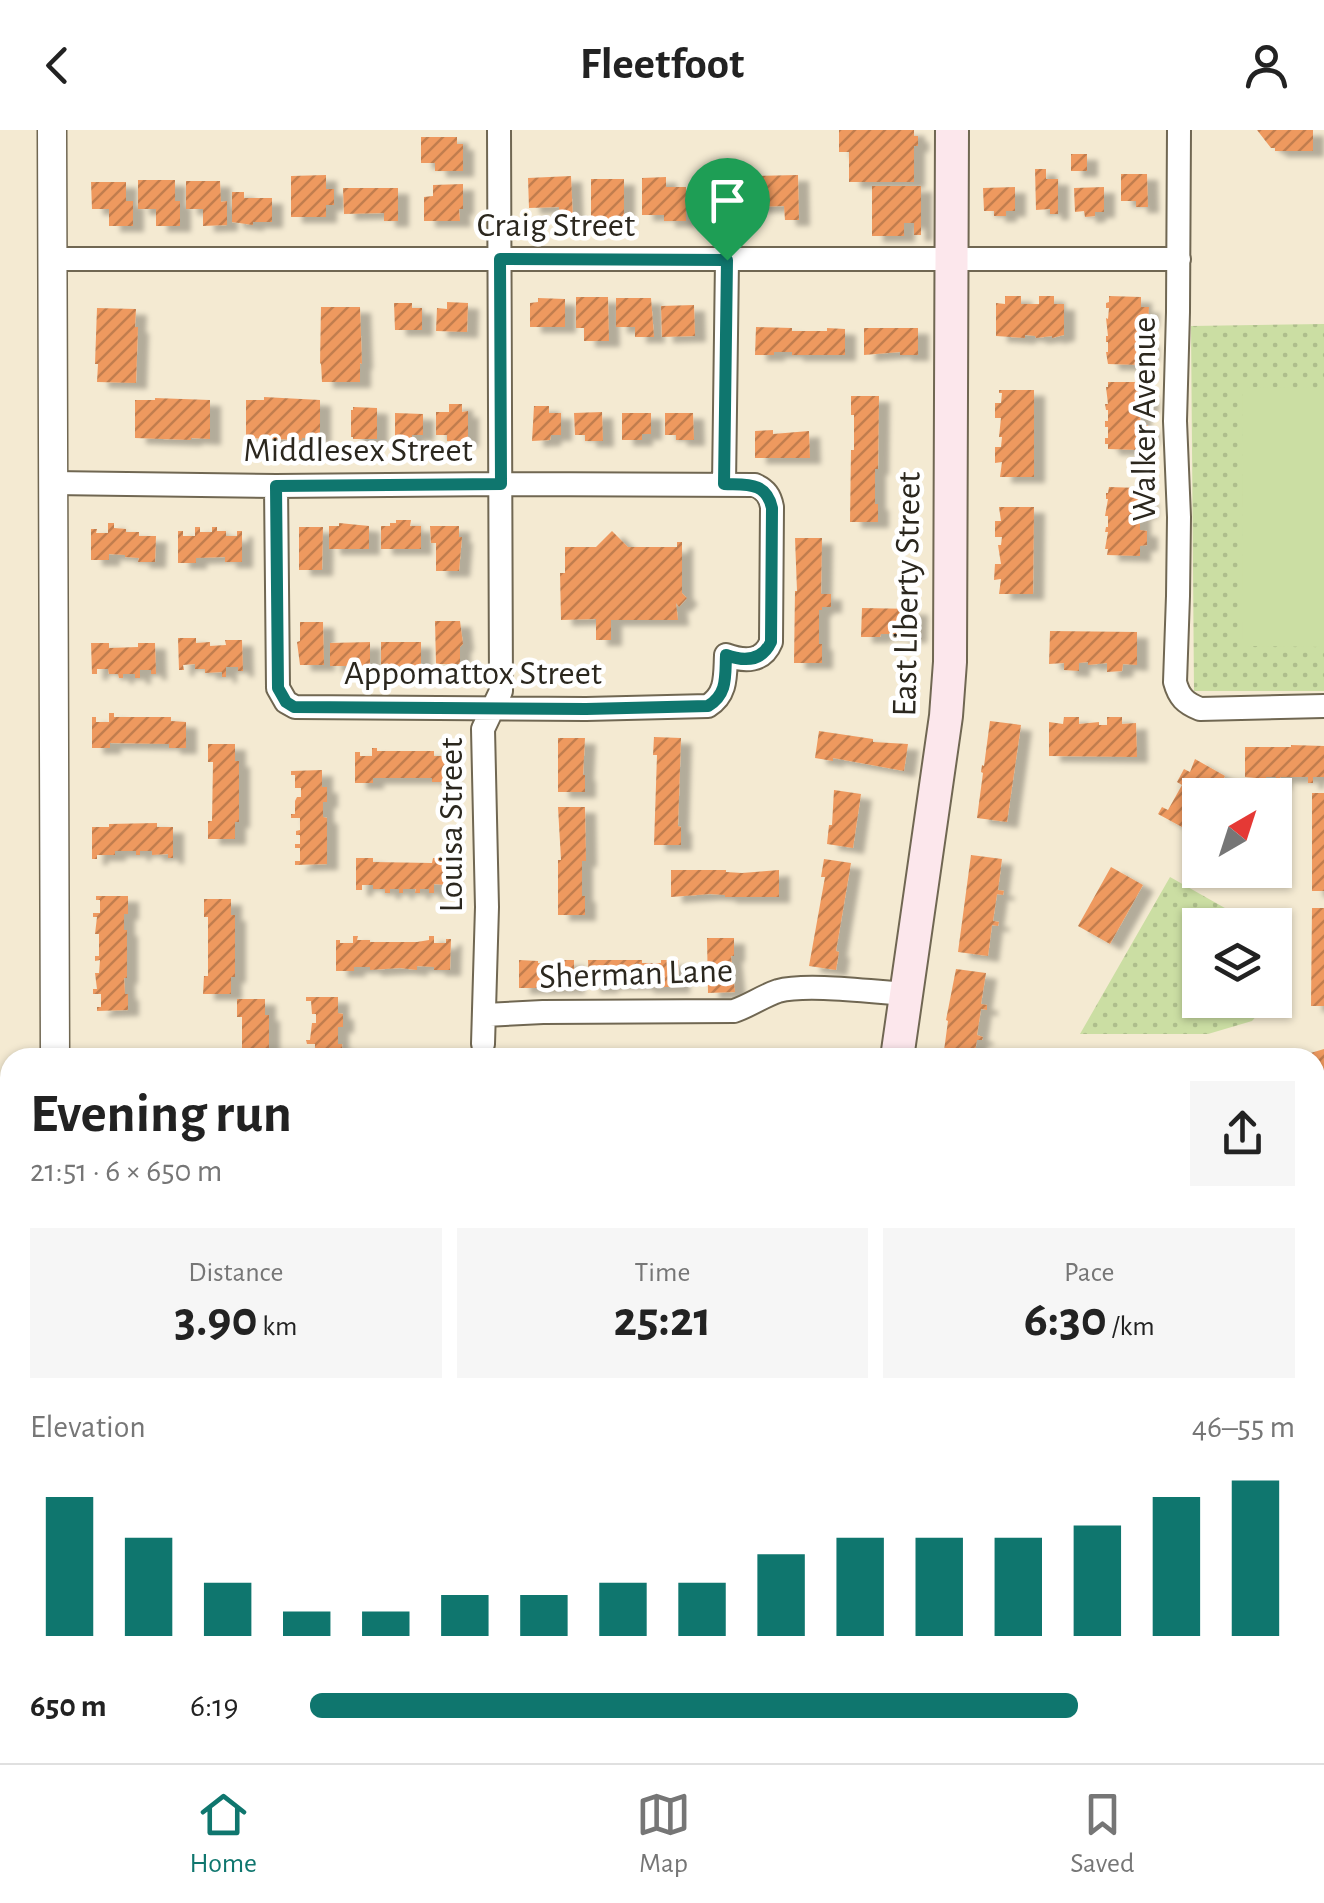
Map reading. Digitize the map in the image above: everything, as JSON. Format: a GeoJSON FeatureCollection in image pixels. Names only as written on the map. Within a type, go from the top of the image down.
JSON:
{"type":"FeatureCollection","features":[{"type":"Feature","properties":{"kind":"main road","name":"East Liberty Street"},"geometry":{"type":"LineString","coordinates":[[898,1048],[946,716],[950,662],[952,130]]}},
{"type":"Feature","properties":{"kind":"street"},"geometry":{"type":"LineString","coordinates":[[52,130],[54,1048]]}},
{"type":"Feature","properties":{"kind":"street","name":"Louisa Street"},"geometry":{"type":"LineString","coordinates":[[484,1044],[487,907],[483,729],[501,691],[499,130]]}},
{"type":"Feature","properties":{"kind":"street","name":"Walker Avenue"},"geometry":{"type":"LineString","coordinates":[[1178,130],[1178,576],[1174,682],[1188,704],[1200,709],[1324,706]]}},
{"type":"Feature","properties":{"kind":"street","name":"Craig Street"},"geometry":{"type":"LineString","coordinates":[[53,259],[1179,259]]}},
{"type":"Feature","properties":{"kind":"street"},"geometry":{"type":"LineString","coordinates":[[724,484],[727,260]]}},
{"type":"Feature","properties":{"kind":"street","name":"Middlesex Street"},"geometry":{"type":"LineString","coordinates":[[53,483],[755,485],[770,498],[772,508],[771,642],[767,651],[753,659],[726,655]]}},
{"type":"Feature","properties":{"kind":"street","name":"Appomattox Street"},"geometry":{"type":"LineString","coordinates":[[276,486],[278,688],[294,707],[708,706],[725,686],[726,655]]}},
{"type":"Feature","properties":{"kind":"street","name":"Sherman Lane"},"geometry":{"type":"LineString","coordinates":[[485,1015],[734,1011],[775,992],[795,988],[906,994]]}},
{"type":"Feature","properties":{"kind":"green space"},"geometry":{"type":"Polygon","coordinates":[[[1324,324],[1324,691],[1194,691],[1191,326],[1324,324]]]}},
{"type":"Feature","properties":{"kind":"green space"},"geometry":{"type":"Polygon","coordinates":[[[1243,387],[1324,388],[1324,647],[1242,646],[1243,387]]]}},
{"type":"Feature","properties":{"kind":"green space"},"geometry":{"type":"Polygon","coordinates":[[[1170,877],[1182,884],[1182,888],[1189,888],[1225,908],[1182,908],[1182,1018],[1255,1018],[1252,1021],[1208,1034],[1080,1034],[1170,877]]]}},
{"type":"Feature","properties":{"kind":"building"},"geometry":{"type":"Polygon","coordinates":[[[839,130],[914,130],[918,146],[914,146],[914,182],[849,182],[849,152],[839,152],[839,130]]]}},
{"type":"Feature","properties":{"kind":"building"},"geometry":{"type":"Polygon","coordinates":[[[1257,130],[1313,130],[1313,151],[1275,151],[1257,130]]]}},
{"type":"Feature","properties":{"kind":"building"},"geometry":{"type":"Polygon","coordinates":[[[421,137],[457,137],[457,144],[463,144],[463,171],[435,171],[435,163],[421,163],[421,137]]]}},
{"type":"Feature","properties":{"kind":"building"},"geometry":{"type":"Polygon","coordinates":[[[1071,154],[1087,154],[1087,171],[1071,171],[1071,154]]]}},
{"type":"Feature","properties":{"kind":"building"},"geometry":{"type":"Polygon","coordinates":[[[1035,169],[1046,169],[1046,179],[1058,179],[1058,214],[1050,214],[1050,209],[1036,210],[1035,169]]]}},
{"type":"Feature","properties":{"kind":"building"},"geometry":{"type":"Polygon","coordinates":[[[1121,174],[1147,174],[1148,207],[1136,207],[1136,201],[1121,201],[1121,174]]]}},
{"type":"Feature","properties":{"kind":"building"},"geometry":{"type":"Polygon","coordinates":[[[326,175],[326,189],[334,189],[334,205],[326,205],[326,217],[291,217],[291,176],[326,175]]]}},
{"type":"Feature","properties":{"kind":"building"},"geometry":{"type":"Polygon","coordinates":[[[798,175],[799,220],[785,220],[784,206],[755,207],[754,176],[798,175]]]}},
{"type":"Feature","properties":{"kind":"building"},"geometry":{"type":"Polygon","coordinates":[[[571,176],[573,220],[559,220],[559,207],[529,208],[528,178],[571,176]]]}},
{"type":"Feature","properties":{"kind":"building"},"geometry":{"type":"Polygon","coordinates":[[[666,177],[666,187],[686,187],[686,221],[642,215],[642,178],[666,177]]]}},
{"type":"Feature","properties":{"kind":"building"},"geometry":{"type":"Polygon","coordinates":[[[591,179],[624,179],[624,221],[591,221],[591,179]]]}},
{"type":"Feature","properties":{"kind":"building"},"geometry":{"type":"Polygon","coordinates":[[[138,180],[175,180],[180,226],[156,226],[156,209],[138,209],[138,180]]]}},
{"type":"Feature","properties":{"kind":"building"},"geometry":{"type":"Polygon","coordinates":[[[186,181],[220,181],[221,202],[227,201],[227,225],[203,226],[203,209],[186,209],[186,181]]]}},
{"type":"Feature","properties":{"kind":"building"},"geometry":{"type":"Polygon","coordinates":[[[712,181],[712,186],[743,186],[744,217],[699,217],[699,182],[712,181]]]}},
{"type":"Feature","properties":{"kind":"building"},"geometry":{"type":"Polygon","coordinates":[[[91,182],[126,182],[126,201],[133,201],[133,226],[109,226],[109,209],[92,209],[91,182]]]}},
{"type":"Feature","properties":{"kind":"building"},"geometry":{"type":"Polygon","coordinates":[[[463,184],[460,221],[424,221],[424,197],[433,196],[433,185],[463,184]]]}},
{"type":"Feature","properties":{"kind":"building"},"geometry":{"type":"Polygon","coordinates":[[[872,186],[921,186],[921,235],[914,235],[914,223],[904,223],[904,236],[872,236],[872,186]]]}},
{"type":"Feature","properties":{"kind":"building"},"geometry":{"type":"Polygon","coordinates":[[[1015,187],[1015,211],[994,216],[994,211],[984,211],[983,188],[1015,187]]]}},
{"type":"Feature","properties":{"kind":"building"},"geometry":{"type":"Polygon","coordinates":[[[1104,187],[1104,212],[1085,217],[1084,211],[1075,212],[1074,188],[1104,187]]]}},
{"type":"Feature","properties":{"kind":"building"},"geometry":{"type":"Polygon","coordinates":[[[343,188],[398,188],[398,221],[384,221],[384,213],[344,214],[343,188]]]}},
{"type":"Feature","properties":{"kind":"building"},"geometry":{"type":"Polygon","coordinates":[[[232,192],[244,192],[244,198],[272,198],[272,222],[232,222],[232,192]]]}},
{"type":"Feature","properties":{"kind":"building"},"geometry":{"type":"Polygon","coordinates":[[[1005,296],[1021,296],[1021,304],[1039,304],[1039,296],[1054,296],[1054,304],[1064,304],[1064,335],[996,336],[996,303],[1005,304],[1005,296]]]}},
{"type":"Feature","properties":{"kind":"building"},"geometry":{"type":"Polygon","coordinates":[[[1109,296],[1141,297],[1141,307],[1149,307],[1148,322],[1141,322],[1141,340],[1148,340],[1148,355],[1140,356],[1141,365],[1108,364],[1109,296]]]}},
{"type":"Feature","properties":{"kind":"building"},"geometry":{"type":"Polygon","coordinates":[[[576,297],[608,297],[609,341],[584,341],[584,328],[576,328],[576,297]]]}},
{"type":"Feature","properties":{"kind":"building"},"geometry":{"type":"Polygon","coordinates":[[[538,298],[565,299],[565,327],[530,327],[530,303],[538,302],[538,298]]]}},
{"type":"Feature","properties":{"kind":"building"},"geometry":{"type":"Polygon","coordinates":[[[616,298],[651,298],[654,337],[635,337],[635,327],[616,327],[616,298]]]}},
{"type":"Feature","properties":{"kind":"building"},"geometry":{"type":"Polygon","coordinates":[[[447,302],[468,303],[467,332],[436,331],[437,308],[447,309],[447,302]]]}},
{"type":"Feature","properties":{"kind":"building"},"geometry":{"type":"Polygon","coordinates":[[[394,303],[412,303],[412,308],[422,308],[422,330],[395,330],[394,303]]]}},
{"type":"Feature","properties":{"kind":"building"},"geometry":{"type":"Polygon","coordinates":[[[694,305],[695,336],[662,337],[661,306],[694,305]]]}},
{"type":"Feature","properties":{"kind":"building"},"geometry":{"type":"Polygon","coordinates":[[[321,307],[360,307],[360,382],[322,382],[321,307]]]}},
{"type":"Feature","properties":{"kind":"building"},"geometry":{"type":"Polygon","coordinates":[[[97,308],[136,309],[136,383],[97,382],[97,308]]]}},
{"type":"Feature","properties":{"kind":"building"},"geometry":{"type":"Polygon","coordinates":[[[756,327],[792,331],[845,329],[845,355],[755,355],[756,327]]]}},
{"type":"Feature","properties":{"kind":"building"},"geometry":{"type":"Polygon","coordinates":[[[864,328],[918,328],[918,355],[864,355],[864,328]]]}},
{"type":"Feature","properties":{"kind":"building"},"geometry":{"type":"Polygon","coordinates":[[[1108,382],[1140,382],[1140,392],[1148,392],[1148,407],[1141,407],[1140,425],[1148,425],[1148,440],[1140,440],[1140,450],[1108,449],[1105,444],[1108,382]]]}},
{"type":"Feature","properties":{"kind":"building"},"geometry":{"type":"Polygon","coordinates":[[[999,390],[1034,390],[1034,477],[1000,477],[1002,462],[995,463],[995,447],[1001,447],[1002,437],[1001,418],[995,418],[995,403],[1001,403],[999,390]]]}},
{"type":"Feature","properties":{"kind":"building"},"geometry":{"type":"Polygon","coordinates":[[[851,396],[879,396],[875,469],[878,522],[850,522],[854,450],[851,396]]]}},
{"type":"Feature","properties":{"kind":"building"},"geometry":{"type":"Polygon","coordinates":[[[135,400],[210,400],[210,439],[135,438],[135,400]]]}},
{"type":"Feature","properties":{"kind":"building"},"geometry":{"type":"Polygon","coordinates":[[[246,400],[320,400],[320,438],[246,438],[246,400]]]}},
{"type":"Feature","properties":{"kind":"building"},"geometry":{"type":"Polygon","coordinates":[[[449,404],[462,404],[462,412],[468,411],[468,441],[447,441],[447,435],[436,435],[436,412],[449,412],[449,404]]]}},
{"type":"Feature","properties":{"kind":"building"},"geometry":{"type":"Polygon","coordinates":[[[534,406],[549,406],[549,413],[561,413],[561,435],[532,441],[534,406]]]}},
{"type":"Feature","properties":{"kind":"building"},"geometry":{"type":"Polygon","coordinates":[[[353,407],[377,408],[377,439],[351,437],[353,407]]]}},
{"type":"Feature","properties":{"kind":"building"},"geometry":{"type":"Polygon","coordinates":[[[602,412],[603,441],[585,441],[585,435],[575,435],[574,413],[602,412]]]}},
{"type":"Feature","properties":{"kind":"building"},"geometry":{"type":"Polygon","coordinates":[[[395,413],[423,414],[423,435],[412,435],[412,441],[395,441],[395,413]]]}},
{"type":"Feature","properties":{"kind":"building"},"geometry":{"type":"Polygon","coordinates":[[[622,413],[651,413],[651,434],[642,434],[642,440],[622,440],[622,413]]]}},
{"type":"Feature","properties":{"kind":"building"},"geometry":{"type":"Polygon","coordinates":[[[665,413],[693,413],[694,440],[676,440],[676,435],[665,435],[665,413]]]}},
{"type":"Feature","properties":{"kind":"building"},"geometry":{"type":"Polygon","coordinates":[[[773,430],[773,434],[809,431],[810,458],[755,458],[755,431],[773,430]]]}},
{"type":"Feature","properties":{"kind":"building"},"geometry":{"type":"Polygon","coordinates":[[[1109,487],[1140,488],[1140,497],[1147,498],[1147,512],[1140,513],[1140,530],[1147,531],[1147,545],[1140,546],[1140,556],[1107,555],[1105,516],[1109,487]]]}},
{"type":"Feature","properties":{"kind":"building"},"geometry":{"type":"Polygon","coordinates":[[[999,507],[1034,507],[1033,594],[999,594],[1001,579],[994,580],[995,564],[1001,564],[998,545],[1002,537],[995,537],[995,521],[1001,521],[999,507]]]}},
{"type":"Feature","properties":{"kind":"building"},"geometry":{"type":"Polygon","coordinates":[[[396,520],[411,520],[410,526],[421,526],[421,549],[381,549],[381,526],[390,526],[396,520]]]}},
{"type":"Feature","properties":{"kind":"building"},"geometry":{"type":"Polygon","coordinates":[[[108,523],[126,532],[139,532],[139,536],[156,536],[155,562],[109,554],[109,560],[91,560],[91,529],[108,533],[108,523]]]}},
{"type":"Feature","properties":{"kind":"building"},"geometry":{"type":"Polygon","coordinates":[[[329,526],[369,526],[369,549],[329,549],[329,526]]]}},
{"type":"Feature","properties":{"kind":"building"},"geometry":{"type":"Polygon","coordinates":[[[430,526],[459,526],[459,571],[436,571],[436,543],[431,543],[430,526]]]}},
{"type":"Feature","properties":{"kind":"building"},"geometry":{"type":"Polygon","coordinates":[[[195,527],[200,527],[200,532],[212,532],[212,527],[217,527],[217,531],[226,531],[226,536],[237,536],[237,531],[242,531],[242,562],[225,562],[225,557],[178,563],[178,531],[183,531],[183,536],[195,536],[195,527]]]}},
{"type":"Feature","properties":{"kind":"building"},"geometry":{"type":"Polygon","coordinates":[[[299,527],[323,527],[322,570],[299,570],[299,527]]]}},
{"type":"Feature","properties":{"kind":"building"},"geometry":{"type":"Polygon","coordinates":[[[612,531],[628,547],[677,547],[677,542],[682,542],[682,593],[687,598],[679,607],[676,603],[678,620],[611,620],[611,640],[596,640],[596,619],[561,620],[560,573],[565,573],[565,547],[596,547],[612,531]]]}},
{"type":"Feature","properties":{"kind":"building"},"geometry":{"type":"Polygon","coordinates":[[[795,538],[822,538],[821,594],[831,594],[831,607],[819,610],[822,663],[794,663],[795,538]]]}},
{"type":"Feature","properties":{"kind":"building"},"geometry":{"type":"Polygon","coordinates":[[[862,608],[917,609],[916,637],[861,637],[862,608]]]}},
{"type":"Feature","properties":{"kind":"building"},"geometry":{"type":"Polygon","coordinates":[[[435,621],[460,621],[460,664],[436,664],[435,621]]]}},
{"type":"Feature","properties":{"kind":"building"},"geometry":{"type":"Polygon","coordinates":[[[300,622],[323,622],[324,665],[300,665],[300,622]]]}},
{"type":"Feature","properties":{"kind":"building"},"geometry":{"type":"Polygon","coordinates":[[[1050,631],[1137,632],[1137,665],[1123,664],[1122,671],[1107,672],[1107,663],[1088,662],[1079,663],[1079,671],[1064,670],[1064,663],[1049,664],[1050,631]]]}},
{"type":"Feature","properties":{"kind":"building"},"geometry":{"type":"Polygon","coordinates":[[[178,638],[196,638],[196,643],[210,642],[210,646],[226,645],[225,640],[242,640],[243,671],[226,667],[226,677],[222,677],[222,672],[195,669],[195,664],[183,665],[184,670],[179,670],[178,638]]]}},
{"type":"Feature","properties":{"kind":"building"},"geometry":{"type":"Polygon","coordinates":[[[370,642],[370,666],[330,666],[330,643],[370,642]]]}},
{"type":"Feature","properties":{"kind":"building"},"geometry":{"type":"Polygon","coordinates":[[[381,642],[421,642],[421,666],[381,666],[381,642]]]}},
{"type":"Feature","properties":{"kind":"building"},"geometry":{"type":"Polygon","coordinates":[[[91,643],[109,643],[109,648],[155,643],[156,674],[140,670],[140,678],[123,674],[119,678],[118,674],[109,674],[108,669],[97,669],[97,674],[92,674],[91,643]]]}},
{"type":"Feature","properties":{"kind":"building"},"geometry":{"type":"Polygon","coordinates":[[[109,713],[114,713],[114,717],[171,717],[171,721],[186,722],[186,748],[110,743],[110,748],[92,748],[92,717],[96,717],[96,722],[109,722],[109,713]]]}},
{"type":"Feature","properties":{"kind":"building"},"geometry":{"type":"Polygon","coordinates":[[[1064,717],[1079,717],[1079,724],[1107,725],[1107,717],[1122,717],[1122,724],[1136,723],[1137,757],[1049,756],[1049,722],[1063,724],[1064,717]]]}},
{"type":"Feature","properties":{"kind":"building"},"geometry":{"type":"Polygon","coordinates":[[[990,721],[1021,725],[1007,822],[977,818],[990,721]]]}},
{"type":"Feature","properties":{"kind":"building"},"geometry":{"type":"Polygon","coordinates":[[[819,731],[873,742],[908,744],[904,771],[815,758],[819,731]]]}},
{"type":"Feature","properties":{"kind":"building"},"geometry":{"type":"Polygon","coordinates":[[[654,737],[681,738],[681,845],[654,845],[654,737]]]}},
{"type":"Feature","properties":{"kind":"building"},"geometry":{"type":"Polygon","coordinates":[[[558,738],[585,738],[585,792],[558,792],[558,738]]]}},
{"type":"Feature","properties":{"kind":"building"},"geometry":{"type":"Polygon","coordinates":[[[208,744],[235,744],[235,761],[239,761],[239,822],[235,822],[235,839],[208,839],[213,762],[208,762],[208,744]]]}},
{"type":"Feature","properties":{"kind":"building"},"geometry":{"type":"Polygon","coordinates":[[[1324,746],[1324,777],[1313,777],[1313,783],[1308,783],[1308,777],[1245,777],[1245,747],[1324,746]]]}},
{"type":"Feature","properties":{"kind":"building"},"geometry":{"type":"Polygon","coordinates":[[[372,748],[434,751],[434,756],[450,756],[450,782],[432,782],[432,778],[373,778],[373,783],[355,783],[355,752],[372,756],[372,748]]]}},
{"type":"Feature","properties":{"kind":"building"},"geometry":{"type":"Polygon","coordinates":[[[1195,759],[1225,776],[1182,778],[1182,785],[1177,782],[1184,769],[1190,772],[1195,759]]]}},
{"type":"Feature","properties":{"kind":"building"},"geometry":{"type":"Polygon","coordinates":[[[322,770],[322,787],[327,787],[323,817],[327,818],[327,864],[295,865],[295,861],[300,861],[300,848],[295,848],[295,844],[300,844],[296,831],[300,830],[300,818],[291,818],[291,814],[295,814],[301,788],[295,788],[291,771],[322,770]]]}},
{"type":"Feature","properties":{"kind":"building"},"geometry":{"type":"Polygon","coordinates":[[[1182,785],[1182,827],[1158,814],[1162,807],[1168,810],[1182,785]]]}},
{"type":"Feature","properties":{"kind":"building"},"geometry":{"type":"Polygon","coordinates":[[[834,790],[861,794],[853,848],[827,844],[834,790]]]}},
{"type":"Feature","properties":{"kind":"building"},"geometry":{"type":"Polygon","coordinates":[[[1312,793],[1324,793],[1324,891],[1312,891],[1312,793]]]}},
{"type":"Feature","properties":{"kind":"building"},"geometry":{"type":"Polygon","coordinates":[[[558,807],[585,807],[585,915],[558,915],[558,807]]]}},
{"type":"Feature","properties":{"kind":"building"},"geometry":{"type":"Polygon","coordinates":[[[157,823],[157,827],[173,827],[173,858],[168,858],[168,854],[152,855],[152,851],[136,855],[136,851],[115,851],[115,855],[97,855],[97,859],[92,859],[92,827],[157,823]]]}},
{"type":"Feature","properties":{"kind":"building"},"geometry":{"type":"Polygon","coordinates":[[[971,855],[1002,859],[998,890],[1004,891],[1003,895],[997,894],[993,921],[999,922],[998,926],[992,925],[988,956],[958,952],[971,855]]]}},
{"type":"Feature","properties":{"kind":"building"},"geometry":{"type":"Polygon","coordinates":[[[356,858],[432,863],[433,858],[450,858],[450,889],[434,884],[434,893],[429,893],[429,889],[415,893],[416,889],[403,889],[399,893],[399,889],[390,889],[390,893],[385,893],[385,889],[373,889],[373,885],[362,885],[362,890],[356,890],[356,858]]]}},
{"type":"Feature","properties":{"kind":"building"},"geometry":{"type":"Polygon","coordinates":[[[824,859],[851,863],[836,970],[809,966],[825,877],[821,877],[824,859]]]}},
{"type":"Feature","properties":{"kind":"building"},"geometry":{"type":"Polygon","coordinates":[[[1111,867],[1143,885],[1110,944],[1078,926],[1111,867]]]}},
{"type":"Feature","properties":{"kind":"building"},"geometry":{"type":"Polygon","coordinates":[[[671,870],[779,870],[779,897],[671,897],[671,870]]]}},
{"type":"Feature","properties":{"kind":"building"},"geometry":{"type":"Polygon","coordinates":[[[96,896],[128,896],[128,914],[124,914],[124,978],[128,1010],[97,1011],[101,994],[93,994],[100,960],[95,961],[95,956],[99,956],[99,934],[95,934],[97,917],[93,913],[100,913],[96,896]]]}},
{"type":"Feature","properties":{"kind":"building"},"geometry":{"type":"Polygon","coordinates":[[[204,899],[231,899],[231,915],[235,915],[235,977],[231,977],[231,994],[203,994],[204,976],[208,976],[208,917],[204,917],[204,899]]]}},
{"type":"Feature","properties":{"kind":"building"},"geometry":{"type":"Polygon","coordinates":[[[1312,908],[1324,908],[1324,1006],[1311,1006],[1312,908]]]}},
{"type":"Feature","properties":{"kind":"building"},"geometry":{"type":"Polygon","coordinates":[[[353,936],[370,942],[417,942],[434,936],[434,943],[446,943],[446,939],[451,939],[450,970],[417,966],[417,970],[354,967],[354,971],[336,971],[336,940],[353,943],[353,936]]]}},
{"type":"Feature","properties":{"kind":"building"},"geometry":{"type":"Polygon","coordinates":[[[707,938],[734,938],[731,956],[735,992],[708,993],[707,938]]]}},
{"type":"Feature","properties":{"kind":"building"},"geometry":{"type":"Polygon","coordinates":[[[519,960],[556,964],[556,960],[574,960],[574,988],[519,988],[519,960]]]}},
{"type":"Feature","properties":{"kind":"building"},"geometry":{"type":"Polygon","coordinates":[[[588,960],[679,960],[679,987],[589,987],[588,960]]]}},
{"type":"Feature","properties":{"kind":"building"},"geometry":{"type":"Polygon","coordinates":[[[956,969],[986,973],[981,1004],[987,1005],[987,1010],[981,1009],[977,1035],[983,1037],[977,1040],[976,1048],[944,1048],[956,969]]]}},
{"type":"Feature","properties":{"kind":"building"},"geometry":{"type":"Polygon","coordinates":[[[306,997],[338,997],[343,1027],[338,1027],[338,1044],[342,1048],[315,1048],[315,1044],[307,1044],[316,1014],[312,1014],[311,1001],[306,1001],[306,997]]]}},
{"type":"Feature","properties":{"kind":"building"},"geometry":{"type":"Polygon","coordinates":[[[237,999],[265,999],[269,1048],[242,1048],[242,1017],[237,1017],[237,999]]]}},
{"type":"Feature","properties":{"kind":"route"},"geometry":{"type":"LineString","coordinates":[[500,259],[727,260],[724,484],[755,485],[770,498],[771,642],[767,651],[753,659],[726,655],[725,686],[708,706],[328,708],[294,707],[286,702],[278,688],[276,486],[501,484],[500,259]]}}]}
